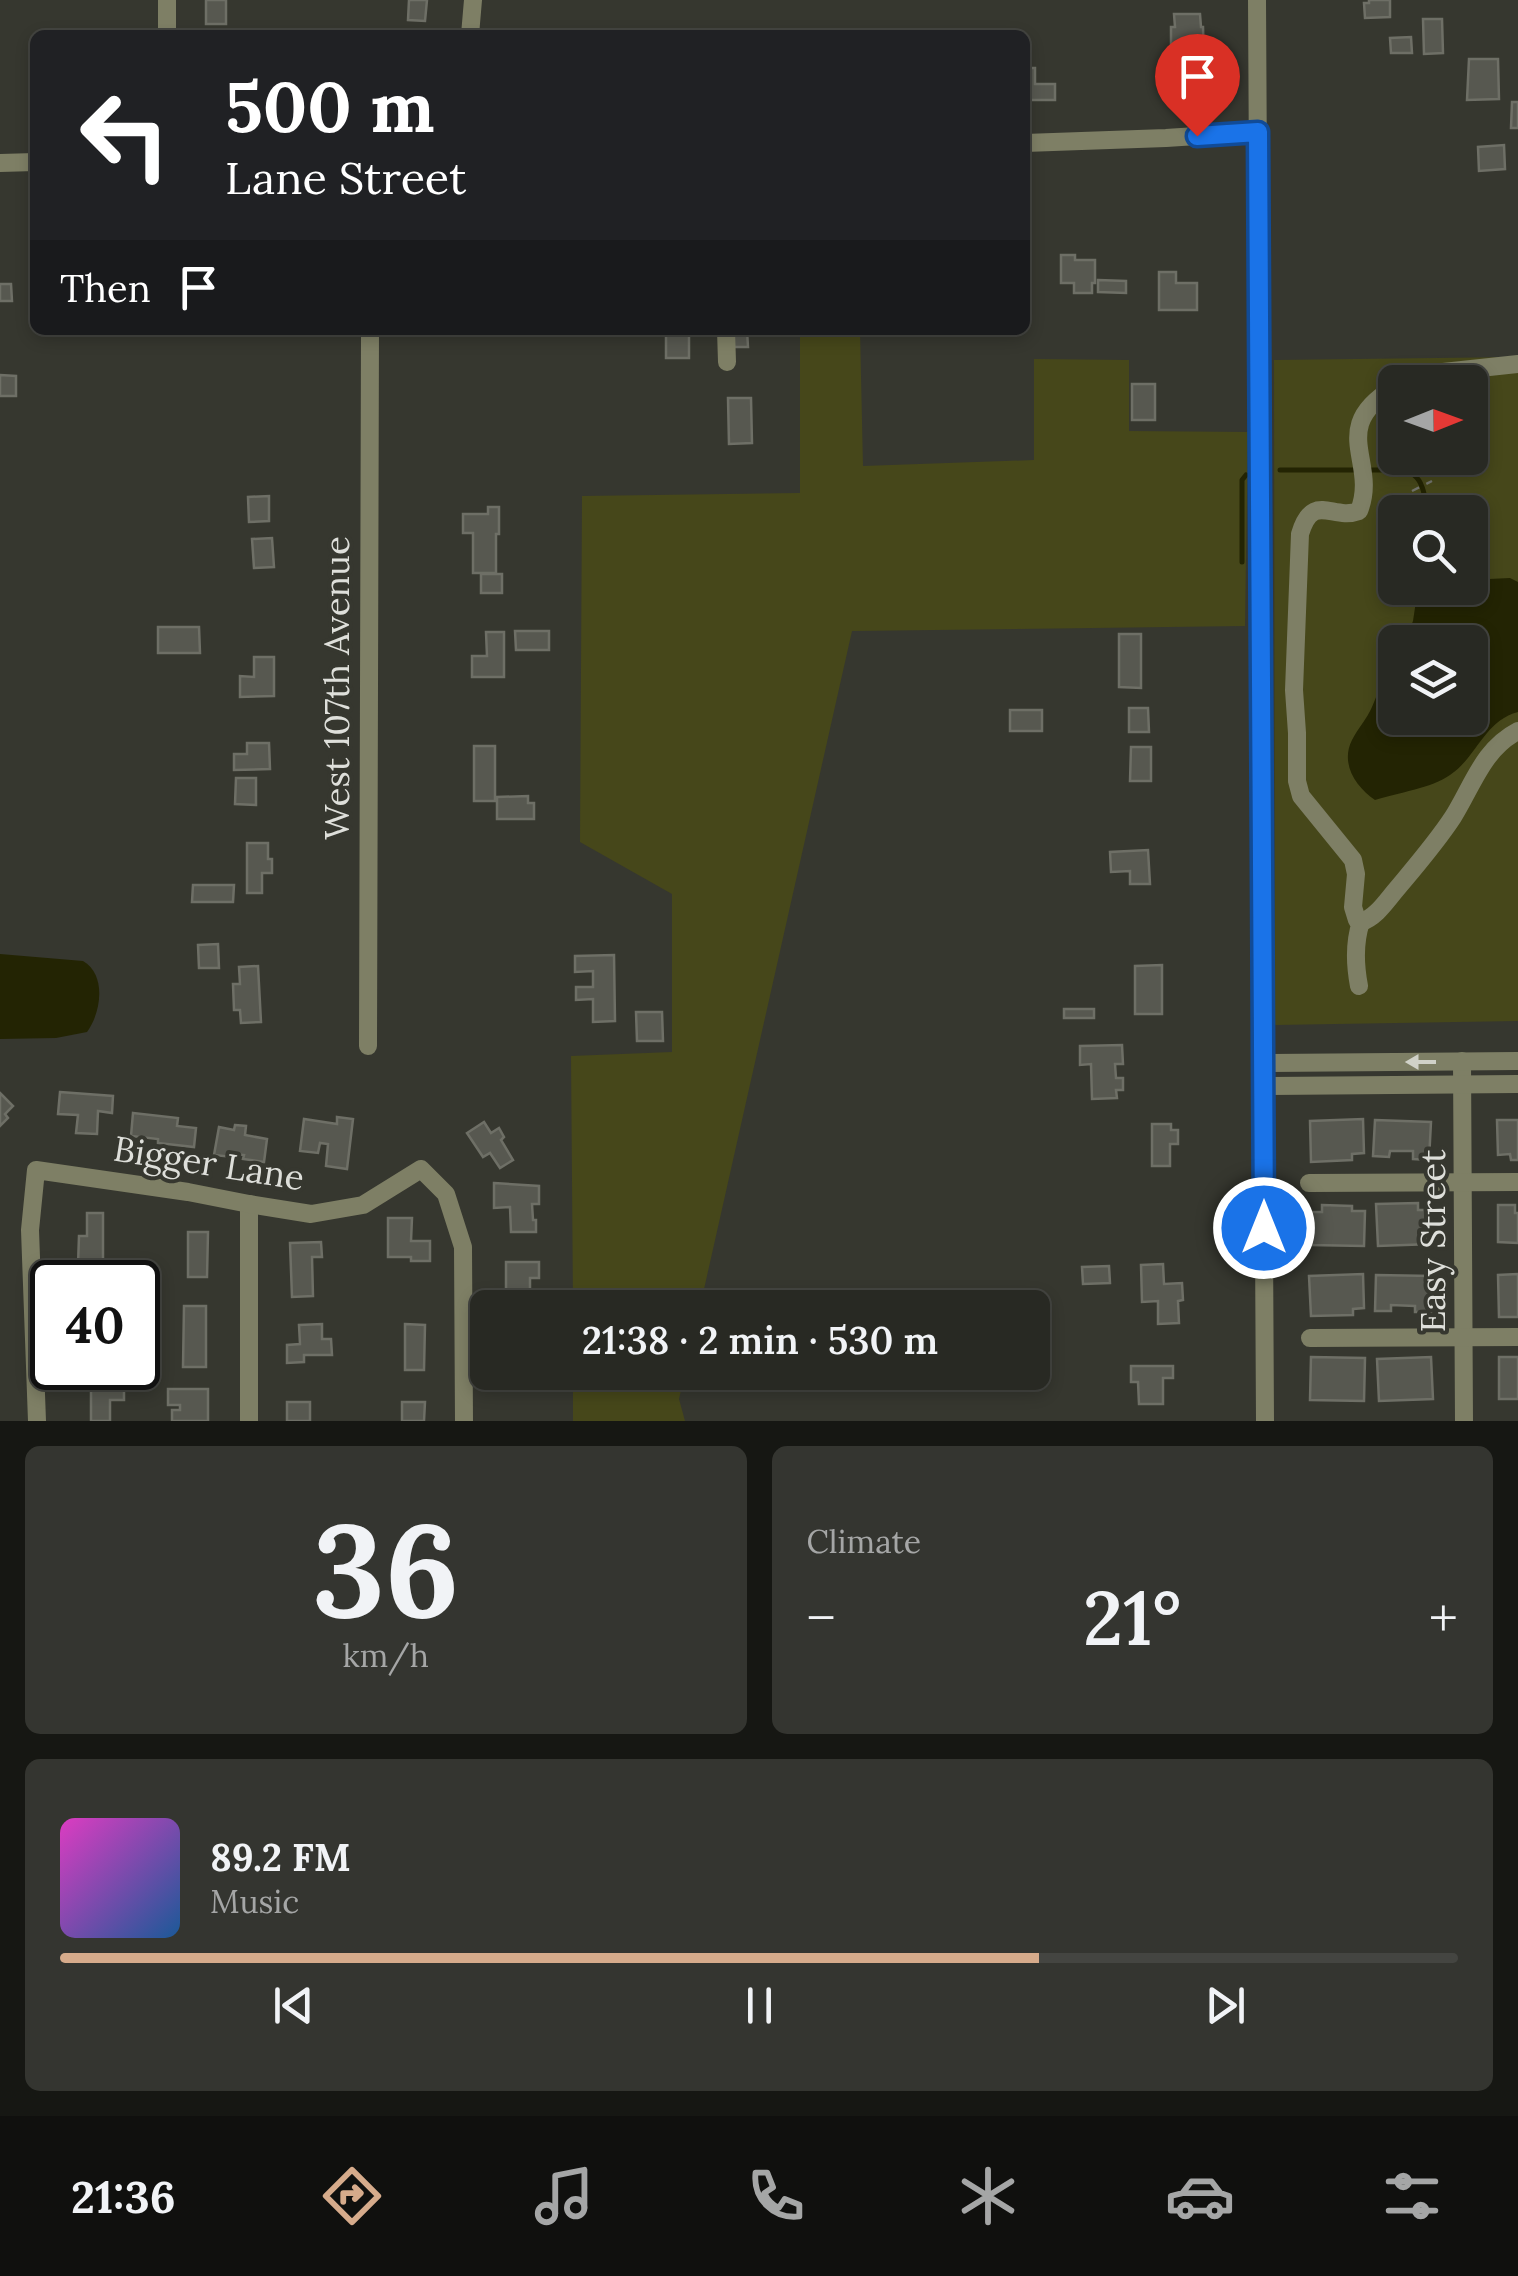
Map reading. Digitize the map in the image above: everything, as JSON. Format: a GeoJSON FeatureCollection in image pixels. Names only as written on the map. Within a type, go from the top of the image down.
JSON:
{"type":"FeatureCollection","features":[{"type":"Feature","properties":{"kind":"street"},"geometry":{"type":"LineString","coordinates":[[167,0],[167,30]]}},
{"type":"Feature","properties":{"kind":"street"},"geometry":{"type":"LineString","coordinates":[[470,30],[473,0]]}},
{"type":"Feature","properties":{"kind":"street"},"geometry":{"type":"LineString","coordinates":[[1257,0],[1265,1421]]}},
{"type":"Feature","properties":{"kind":"street"},"geometry":{"type":"LineString","coordinates":[[1030,142],[1258,132]]}},
{"type":"Feature","properties":{"kind":"street"},"geometry":{"type":"LineString","coordinates":[[0,162],[30,162]]}},
{"type":"Feature","properties":{"kind":"street","name":"West 107th Avenue"},"geometry":{"type":"LineString","coordinates":[[368,1046],[370,335]]}},
{"type":"Feature","properties":{"kind":"street"},"geometry":{"type":"LineString","coordinates":[[726,335],[727,362]]}},
{"type":"Feature","properties":{"kind":"street"},"geometry":{"type":"LineString","coordinates":[[1488,367],[1518,364]]}},
{"type":"Feature","properties":{"kind":"street"},"geometry":{"type":"LineString","coordinates":[[1360,922],[1353,907],[1353,860],[1298,790],[1294,690],[1300,534],[1310,513],[1318,509],[1351,514],[1360,511],[1364,495],[1358,436],[1365,413],[1378,399]]}},
{"type":"Feature","properties":{"kind":"street"},"geometry":{"type":"LineString","coordinates":[[1360,922],[1370,918],[1394,894],[1453,816],[1486,758],[1518,731]]}},
{"type":"Feature","properties":{"kind":"street"},"geometry":{"type":"LineString","coordinates":[[1359,986],[1356,968],[1360,922]]}},
{"type":"Feature","properties":{"kind":"street","name":"Easy Street"},"geometry":{"type":"LineString","coordinates":[[1462,1061],[1464,1421]]}},
{"type":"Feature","properties":{"kind":"street"},"geometry":{"type":"LineString","coordinates":[[1263,1062],[1518,1061]]}},
{"type":"Feature","properties":{"kind":"street"},"geometry":{"type":"LineString","coordinates":[[1263,1086],[1518,1084]]}},
{"type":"Feature","properties":{"kind":"street","name":"Bigger Lane"},"geometry":{"type":"LineString","coordinates":[[37,1421],[30,1230],[36,1170],[311,1214],[363,1205],[421,1170],[446,1194],[463,1247],[464,1421]]}},
{"type":"Feature","properties":{"kind":"street"},"geometry":{"type":"LineString","coordinates":[[1310,1184],[1518,1182]]}},
{"type":"Feature","properties":{"kind":"street"},"geometry":{"type":"LineString","coordinates":[[248,1204],[249,1421]]}},
{"type":"Feature","properties":{"kind":"street"},"geometry":{"type":"LineString","coordinates":[[1310,1338],[1518,1337]]}},
{"type":"Feature","properties":{"kind":"path"},"geometry":{"type":"LineString","coordinates":[[1412,491],[1432,480]]}},
{"type":"Feature","properties":{"kind":"shaded area"},"geometry":{"type":"Polygon","coordinates":[[[800,335],[860,335],[863,466],[1034,460],[1034,359],[1129,360],[1129,431],[1248,432],[1245,626],[852,631],[704,1290],[573,1290],[571,1056],[672,1052],[672,894],[580,842],[582,496],[800,493],[800,335]]]}},
{"type":"Feature","properties":{"kind":"shaded area"},"geometry":{"type":"Polygon","coordinates":[[[1518,357],[1518,1021],[1275,1025],[1274,360],[1518,357]]]}},
{"type":"Feature","properties":{"kind":"shaded area"},"geometry":{"type":"Polygon","coordinates":[[[1488,578],[1518,582],[1518,712],[1488,732],[1488,625],[1411,625],[1415,605],[1488,605],[1488,578]]]}},
{"type":"Feature","properties":{"kind":"shaded area"},"geometry":{"type":"Polygon","coordinates":[[[1378,692],[1378,735],[1486,735],[1443,780],[1375,800],[1352,774],[1348,758],[1354,736],[1378,692]]]}},
{"type":"Feature","properties":{"kind":"shaded area"},"geometry":{"type":"Polygon","coordinates":[[[0,954],[83,961],[91,967],[99,995],[96,1015],[87,1032],[56,1038],[0,1039],[0,954]]]}},
{"type":"Feature","properties":{"kind":"shaded area"},"geometry":{"type":"Polygon","coordinates":[[[573,1390],[681,1390],[679,1399],[685,1421],[573,1421],[573,1390]]]}},
{"type":"Feature","properties":{"kind":"building"},"geometry":{"type":"Polygon","coordinates":[[[206,0],[226,0],[226,24],[206,24],[206,0]]]}},
{"type":"Feature","properties":{"kind":"building"},"geometry":{"type":"Polygon","coordinates":[[[409,0],[427,0],[425,21],[408,20],[409,0]]]}},
{"type":"Feature","properties":{"kind":"building"},"geometry":{"type":"Polygon","coordinates":[[[1390,0],[1390,17],[1365,18],[1364,3],[1390,0]]]}},
{"type":"Feature","properties":{"kind":"building"},"geometry":{"type":"Polygon","coordinates":[[[1174,14],[1200,14],[1204,59],[1185,59],[1181,47],[1171,48],[1174,14]]]}},
{"type":"Feature","properties":{"kind":"building"},"geometry":{"type":"Polygon","coordinates":[[[1423,19],[1442,19],[1443,53],[1424,54],[1423,19]]]}},
{"type":"Feature","properties":{"kind":"building"},"geometry":{"type":"Polygon","coordinates":[[[1411,37],[1412,53],[1391,53],[1390,38],[1411,37]]]}},
{"type":"Feature","properties":{"kind":"building"},"geometry":{"type":"Polygon","coordinates":[[[1469,59],[1498,59],[1499,99],[1467,100],[1469,59]]]}},
{"type":"Feature","properties":{"kind":"building"},"geometry":{"type":"Polygon","coordinates":[[[1030,68],[1035,68],[1035,84],[1055,84],[1055,100],[1030,100],[1030,68]]]}},
{"type":"Feature","properties":{"kind":"building"},"geometry":{"type":"Polygon","coordinates":[[[1512,102],[1518,102],[1518,128],[1511,128],[1512,102]]]}},
{"type":"Feature","properties":{"kind":"building"},"geometry":{"type":"Polygon","coordinates":[[[1504,145],[1505,169],[1479,171],[1478,147],[1504,145]]]}},
{"type":"Feature","properties":{"kind":"building"},"geometry":{"type":"Polygon","coordinates":[[[1061,255],[1095,260],[1092,293],[1074,293],[1074,283],[1061,283],[1061,255]]]}},
{"type":"Feature","properties":{"kind":"building"},"geometry":{"type":"Polygon","coordinates":[[[1159,272],[1176,272],[1176,283],[1197,283],[1197,310],[1159,310],[1159,272]]]}},
{"type":"Feature","properties":{"kind":"building"},"geometry":{"type":"Polygon","coordinates":[[[1098,280],[1126,281],[1126,293],[1098,292],[1098,280]]]}},
{"type":"Feature","properties":{"kind":"building"},"geometry":{"type":"Polygon","coordinates":[[[0,284],[11,284],[12,301],[0,301],[0,284]]]}},
{"type":"Feature","properties":{"kind":"building"},"geometry":{"type":"Polygon","coordinates":[[[666,335],[689,335],[689,358],[666,358],[666,335]]]}},
{"type":"Feature","properties":{"kind":"building"},"geometry":{"type":"Polygon","coordinates":[[[730,335],[747,335],[748,347],[730,347],[730,335]]]}},
{"type":"Feature","properties":{"kind":"building"},"geometry":{"type":"Polygon","coordinates":[[[0,375],[16,376],[16,396],[0,396],[0,375]]]}},
{"type":"Feature","properties":{"kind":"building"},"geometry":{"type":"Polygon","coordinates":[[[1132,384],[1155,384],[1155,420],[1132,420],[1132,384]]]}},
{"type":"Feature","properties":{"kind":"building"},"geometry":{"type":"Polygon","coordinates":[[[728,398],[751,398],[752,443],[729,444],[728,398]]]}},
{"type":"Feature","properties":{"kind":"building"},"geometry":{"type":"Polygon","coordinates":[[[269,496],[269,521],[249,522],[248,497],[269,496]]]}},
{"type":"Feature","properties":{"kind":"building"},"geometry":{"type":"Polygon","coordinates":[[[488,507],[499,507],[496,573],[473,573],[473,533],[463,533],[463,514],[488,514],[488,507]]]}},
{"type":"Feature","properties":{"kind":"building"},"geometry":{"type":"Polygon","coordinates":[[[272,538],[274,567],[254,568],[252,539],[272,538]]]}},
{"type":"Feature","properties":{"kind":"building"},"geometry":{"type":"Polygon","coordinates":[[[481,574],[502,574],[502,593],[481,593],[481,574]]]}},
{"type":"Feature","properties":{"kind":"building"},"geometry":{"type":"Polygon","coordinates":[[[158,627],[199,627],[200,653],[158,653],[158,627]]]}},
{"type":"Feature","properties":{"kind":"building"},"geometry":{"type":"Polygon","coordinates":[[[515,631],[549,631],[549,650],[516,650],[515,631]]]}},
{"type":"Feature","properties":{"kind":"building"},"geometry":{"type":"Polygon","coordinates":[[[486,632],[504,632],[504,677],[472,677],[472,656],[487,656],[486,632]]]}},
{"type":"Feature","properties":{"kind":"building"},"geometry":{"type":"Polygon","coordinates":[[[1119,634],[1141,634],[1141,688],[1119,687],[1119,634]]]}},
{"type":"Feature","properties":{"kind":"building"},"geometry":{"type":"Polygon","coordinates":[[[254,657],[274,657],[274,696],[240,697],[240,676],[254,677],[254,657]]]}},
{"type":"Feature","properties":{"kind":"building"},"geometry":{"type":"Polygon","coordinates":[[[1129,708],[1148,708],[1149,732],[1129,732],[1129,708]]]}},
{"type":"Feature","properties":{"kind":"building"},"geometry":{"type":"Polygon","coordinates":[[[1010,710],[1042,710],[1042,731],[1010,731],[1010,710]]]}},
{"type":"Feature","properties":{"kind":"building"},"geometry":{"type":"Polygon","coordinates":[[[247,743],[269,743],[270,769],[234,770],[234,754],[247,754],[247,743]]]}},
{"type":"Feature","properties":{"kind":"building"},"geometry":{"type":"Polygon","coordinates":[[[474,746],[495,746],[495,801],[474,801],[474,746]]]}},
{"type":"Feature","properties":{"kind":"building"},"geometry":{"type":"Polygon","coordinates":[[[1131,747],[1151,747],[1151,781],[1130,781],[1131,747]]]}},
{"type":"Feature","properties":{"kind":"building"},"geometry":{"type":"Polygon","coordinates":[[[236,778],[256,778],[256,805],[235,804],[236,778]]]}},
{"type":"Feature","properties":{"kind":"building"},"geometry":{"type":"Polygon","coordinates":[[[528,796],[528,803],[534,803],[534,819],[497,819],[497,797],[528,796]]]}},
{"type":"Feature","properties":{"kind":"building"},"geometry":{"type":"Polygon","coordinates":[[[247,843],[268,843],[272,873],[262,873],[262,893],[247,893],[247,843]]]}},
{"type":"Feature","properties":{"kind":"building"},"geometry":{"type":"Polygon","coordinates":[[[1148,850],[1150,884],[1130,884],[1130,871],[1111,872],[1110,852],[1148,850]]]}},
{"type":"Feature","properties":{"kind":"building"},"geometry":{"type":"Polygon","coordinates":[[[193,885],[234,885],[233,902],[192,902],[193,885]]]}},
{"type":"Feature","properties":{"kind":"building"},"geometry":{"type":"Polygon","coordinates":[[[218,944],[219,968],[199,968],[198,945],[218,944]]]}},
{"type":"Feature","properties":{"kind":"building"},"geometry":{"type":"Polygon","coordinates":[[[614,955],[615,1021],[593,1022],[593,999],[576,1000],[576,987],[593,987],[593,971],[575,972],[575,956],[614,955]]]}},
{"type":"Feature","properties":{"kind":"building"},"geometry":{"type":"Polygon","coordinates":[[[1162,965],[1162,1014],[1135,1014],[1135,966],[1162,965]]]}},
{"type":"Feature","properties":{"kind":"building"},"geometry":{"type":"Polygon","coordinates":[[[258,966],[261,1022],[241,1023],[240,1010],[234,1010],[233,984],[240,984],[239,967],[258,966]]]}},
{"type":"Feature","properties":{"kind":"building"},"geometry":{"type":"Polygon","coordinates":[[[1064,1009],[1094,1009],[1094,1018],[1064,1018],[1064,1009]]]}},
{"type":"Feature","properties":{"kind":"building"},"geometry":{"type":"Polygon","coordinates":[[[636,1012],[662,1012],[663,1041],[637,1041],[636,1012]]]}},
{"type":"Feature","properties":{"kind":"building"},"geometry":{"type":"Polygon","coordinates":[[[1122,1045],[1123,1064],[1115,1064],[1116,1078],[1123,1078],[1123,1090],[1116,1090],[1117,1098],[1092,1099],[1091,1064],[1080,1065],[1080,1046],[1122,1045]]]}},
{"type":"Feature","properties":{"kind":"building"},"geometry":{"type":"Polygon","coordinates":[[[60,1092],[113,1096],[112,1113],[98,1111],[97,1134],[76,1133],[78,1115],[58,1114],[60,1092]]]}},
{"type":"Feature","properties":{"kind":"building"},"geometry":{"type":"Polygon","coordinates":[[[0,1093],[13,1106],[0,1126],[0,1093]]]}},
{"type":"Feature","properties":{"kind":"building"},"geometry":{"type":"Polygon","coordinates":[[[133,1113],[178,1118],[177,1126],[196,1128],[194,1147],[131,1136],[133,1113]]]}},
{"type":"Feature","properties":{"kind":"building"},"geometry":{"type":"Polygon","coordinates":[[[337,1117],[353,1119],[347,1169],[326,1166],[328,1144],[320,1143],[318,1153],[300,1151],[304,1119],[337,1124],[337,1117]]]}},
{"type":"Feature","properties":{"kind":"building"},"geometry":{"type":"Polygon","coordinates":[[[1363,1119],[1364,1153],[1352,1154],[1352,1160],[1311,1162],[1310,1121],[1363,1119]]]}},
{"type":"Feature","properties":{"kind":"building"},"geometry":{"type":"Polygon","coordinates":[[[1375,1120],[1431,1122],[1429,1160],[1413,1159],[1413,1151],[1373,1156],[1375,1120]]]}},
{"type":"Feature","properties":{"kind":"building"},"geometry":{"type":"Polygon","coordinates":[[[1497,1120],[1518,1120],[1518,1160],[1511,1160],[1510,1154],[1498,1155],[1497,1120]]]}},
{"type":"Feature","properties":{"kind":"building"},"geometry":{"type":"Polygon","coordinates":[[[484,1122],[491,1133],[499,1128],[513,1160],[500,1168],[490,1153],[483,1157],[467,1133],[484,1122]]]}},
{"type":"Feature","properties":{"kind":"building"},"geometry":{"type":"Polygon","coordinates":[[[1152,1124],[1171,1124],[1171,1130],[1178,1130],[1178,1144],[1170,1144],[1170,1166],[1152,1166],[1152,1124]]]}},
{"type":"Feature","properties":{"kind":"building"},"geometry":{"type":"Polygon","coordinates":[[[235,1125],[246,1126],[245,1135],[267,1139],[264,1162],[243,1159],[244,1155],[214,1155],[219,1127],[234,1130],[235,1125]]]}},
{"type":"Feature","properties":{"kind":"building"},"geometry":{"type":"Polygon","coordinates":[[[494,1183],[539,1186],[539,1204],[532,1204],[536,1232],[511,1232],[510,1207],[494,1208],[494,1183]]]}},
{"type":"Feature","properties":{"kind":"building"},"geometry":{"type":"Polygon","coordinates":[[[1418,1203],[1418,1210],[1431,1210],[1432,1244],[1378,1246],[1376,1204],[1418,1203]]]}},
{"type":"Feature","properties":{"kind":"building"},"geometry":{"type":"Polygon","coordinates":[[[1322,1205],[1352,1206],[1352,1211],[1365,1211],[1364,1246],[1310,1245],[1310,1212],[1322,1212],[1322,1205]]]}},
{"type":"Feature","properties":{"kind":"building"},"geometry":{"type":"Polygon","coordinates":[[[1498,1205],[1515,1205],[1518,1243],[1498,1242],[1498,1205]]]}},
{"type":"Feature","properties":{"kind":"building"},"geometry":{"type":"Polygon","coordinates":[[[87,1213],[103,1213],[103,1260],[78,1260],[79,1236],[87,1236],[87,1213]]]}},
{"type":"Feature","properties":{"kind":"building"},"geometry":{"type":"Polygon","coordinates":[[[388,1218],[412,1218],[411,1241],[430,1241],[430,1261],[388,1257],[388,1218]]]}},
{"type":"Feature","properties":{"kind":"building"},"geometry":{"type":"Polygon","coordinates":[[[188,1232],[208,1232],[207,1277],[188,1277],[188,1232]]]}},
{"type":"Feature","properties":{"kind":"building"},"geometry":{"type":"Polygon","coordinates":[[[321,1242],[322,1257],[312,1257],[313,1296],[292,1297],[290,1243],[321,1242]]]}},
{"type":"Feature","properties":{"kind":"building"},"geometry":{"type":"Polygon","coordinates":[[[506,1262],[539,1262],[539,1278],[530,1278],[530,1290],[506,1290],[506,1262]]]}},
{"type":"Feature","properties":{"kind":"building"},"geometry":{"type":"Polygon","coordinates":[[[1163,1264],[1164,1284],[1182,1283],[1179,1323],[1158,1324],[1158,1301],[1142,1302],[1141,1265],[1163,1264]]]}},
{"type":"Feature","properties":{"kind":"building"},"geometry":{"type":"Polygon","coordinates":[[[1109,1266],[1110,1283],[1083,1284],[1082,1267],[1109,1266]]]}},
{"type":"Feature","properties":{"kind":"building"},"geometry":{"type":"Polygon","coordinates":[[[1363,1274],[1364,1308],[1353,1309],[1353,1315],[1311,1316],[1309,1276],[1363,1274]]]}},
{"type":"Feature","properties":{"kind":"building"},"geometry":{"type":"Polygon","coordinates":[[[1518,1274],[1518,1317],[1499,1317],[1498,1275],[1518,1274]]]}},
{"type":"Feature","properties":{"kind":"building"},"geometry":{"type":"Polygon","coordinates":[[[1376,1275],[1432,1276],[1431,1312],[1415,1312],[1415,1306],[1391,1305],[1391,1311],[1375,1311],[1376,1275]]]}},
{"type":"Feature","properties":{"kind":"building"},"geometry":{"type":"Polygon","coordinates":[[[184,1306],[206,1306],[206,1367],[183,1367],[184,1306]]]}},
{"type":"Feature","properties":{"kind":"building"},"geometry":{"type":"Polygon","coordinates":[[[322,1324],[322,1339],[331,1339],[332,1355],[304,1355],[304,1362],[287,1363],[287,1345],[300,1344],[299,1325],[322,1324]]]}},
{"type":"Feature","properties":{"kind":"building"},"geometry":{"type":"Polygon","coordinates":[[[405,1324],[425,1325],[424,1370],[405,1370],[405,1324]]]}},
{"type":"Feature","properties":{"kind":"building"},"geometry":{"type":"Polygon","coordinates":[[[1311,1357],[1365,1358],[1364,1401],[1310,1400],[1311,1357]]]}},
{"type":"Feature","properties":{"kind":"building"},"geometry":{"type":"Polygon","coordinates":[[[1431,1357],[1433,1399],[1379,1401],[1377,1359],[1431,1357]]]}},
{"type":"Feature","properties":{"kind":"building"},"geometry":{"type":"Polygon","coordinates":[[[1499,1357],[1518,1357],[1518,1399],[1499,1399],[1499,1357]]]}},
{"type":"Feature","properties":{"kind":"building"},"geometry":{"type":"Polygon","coordinates":[[[1131,1366],[1173,1366],[1173,1378],[1163,1378],[1163,1404],[1139,1404],[1138,1382],[1131,1382],[1131,1366]]]}},
{"type":"Feature","properties":{"kind":"building"},"geometry":{"type":"Polygon","coordinates":[[[168,1389],[208,1389],[208,1421],[172,1421],[172,1410],[180,1410],[180,1405],[168,1405],[168,1389]]]}},
{"type":"Feature","properties":{"kind":"building"},"geometry":{"type":"Polygon","coordinates":[[[91,1390],[124,1390],[124,1400],[110,1400],[110,1421],[91,1421],[91,1390]]]}},
{"type":"Feature","properties":{"kind":"building"},"geometry":{"type":"Polygon","coordinates":[[[287,1402],[310,1402],[310,1421],[287,1421],[287,1402]]]}},
{"type":"Feature","properties":{"kind":"building"},"geometry":{"type":"Polygon","coordinates":[[[402,1402],[425,1402],[424,1421],[402,1421],[402,1402]]]}},
{"type":"Feature","properties":{"kind":"waterway"},"geometry":{"type":"LineString","coordinates":[[1280,470],[1358,470]]}},
{"type":"Feature","properties":{"kind":"waterway"},"geometry":{"type":"LineString","coordinates":[[1369,470],[1412,474],[1418,478],[1424,495]]}},
{"type":"Feature","properties":{"kind":"waterway"},"geometry":{"type":"LineString","coordinates":[[1242,562],[1242,480],[1246,475]]}},
{"type":"Feature","properties":{"kind":"route"},"geometry":{"type":"LineString","coordinates":[[1197,136],[1258,132],[1264,1228]]}}]}
